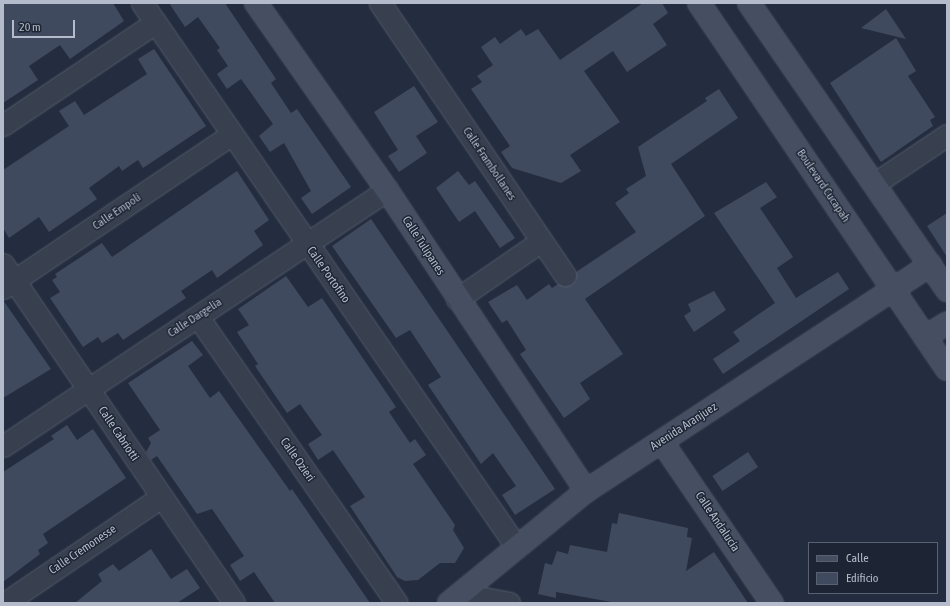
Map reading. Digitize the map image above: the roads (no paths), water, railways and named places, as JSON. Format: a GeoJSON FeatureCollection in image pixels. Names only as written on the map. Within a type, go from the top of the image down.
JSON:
{"type":"FeatureCollection","features":[{"type":"Feature","properties":{"kind":"street","name":"Calle Portofino"},"geometry":{"type":"LineString","coordinates":[[142,3],[231,135],[516,546]]}},
{"type":"Feature","properties":{"kind":"street","name":"Calle Tulipanes"},"geometry":{"type":"LineString","coordinates":[[256,3],[387,190],[457,299],[586,491]]}},
{"type":"Feature","properties":{"kind":"street","name":"Calle Frambollanes"},"geometry":{"type":"LineString","coordinates":[[380,3],[565,275]]}},
{"type":"Feature","properties":{"kind":"street","name":"Boulevard Cucapah"},"geometry":{"type":"LineString","coordinates":[[699,3],[892,290],[945,363]]}},
{"type":"Feature","properties":{"kind":"street"},"geometry":{"type":"LineString","coordinates":[[749,3],[947,290]]}},
{"type":"Feature","properties":{"kind":"street"},"geometry":{"type":"LineString","coordinates":[[3,125],[155,23]]}},
{"type":"Feature","properties":{"kind":"street","name":"Calle Empoli"},"geometry":{"type":"LineString","coordinates":[[7,277],[231,135]]}},
{"type":"Feature","properties":{"kind":"street"},"geometry":{"type":"LineString","coordinates":[[874,184],[947,135]]}},
{"type":"Feature","properties":{"kind":"street","name":"Calle Dargelia"},"geometry":{"type":"LineString","coordinates":[[3,446],[387,190]]}},
{"type":"Feature","properties":{"kind":"street"},"geometry":{"type":"LineString","coordinates":[[457,299],[541,241]]}},
{"type":"Feature","properties":{"kind":"street","name":"Avenida Aranjuez"},"geometry":{"type":"LineString","coordinates":[[454,598],[516,546],[586,491],[930,265]]}},
{"type":"Feature","properties":{"kind":"street","name":"Calle Cabriotti"},"geometry":{"type":"LineString","coordinates":[[7,277],[88,388],[234,603]]}},
{"type":"Feature","properties":{"kind":"street","name":"Calle Ozieri"},"geometry":{"type":"LineString","coordinates":[[198,317],[397,603]]}},
{"type":"Feature","properties":{"kind":"street"},"geometry":{"type":"LineString","coordinates":[[925,337],[947,323]]}},
{"type":"Feature","properties":{"kind":"street","name":"Calle Andalucía"},"geometry":{"type":"LineString","coordinates":[[662,442],[772,603]]}},
{"type":"Feature","properties":{"kind":"street","name":"Calle Cremonesse"},"geometry":{"type":"LineString","coordinates":[[5,603],[161,497]]}},
{"type":"Feature","properties":{"kind":"street"},"geometry":{"type":"LineString","coordinates":[[454,598],[509,603]]}}]}
